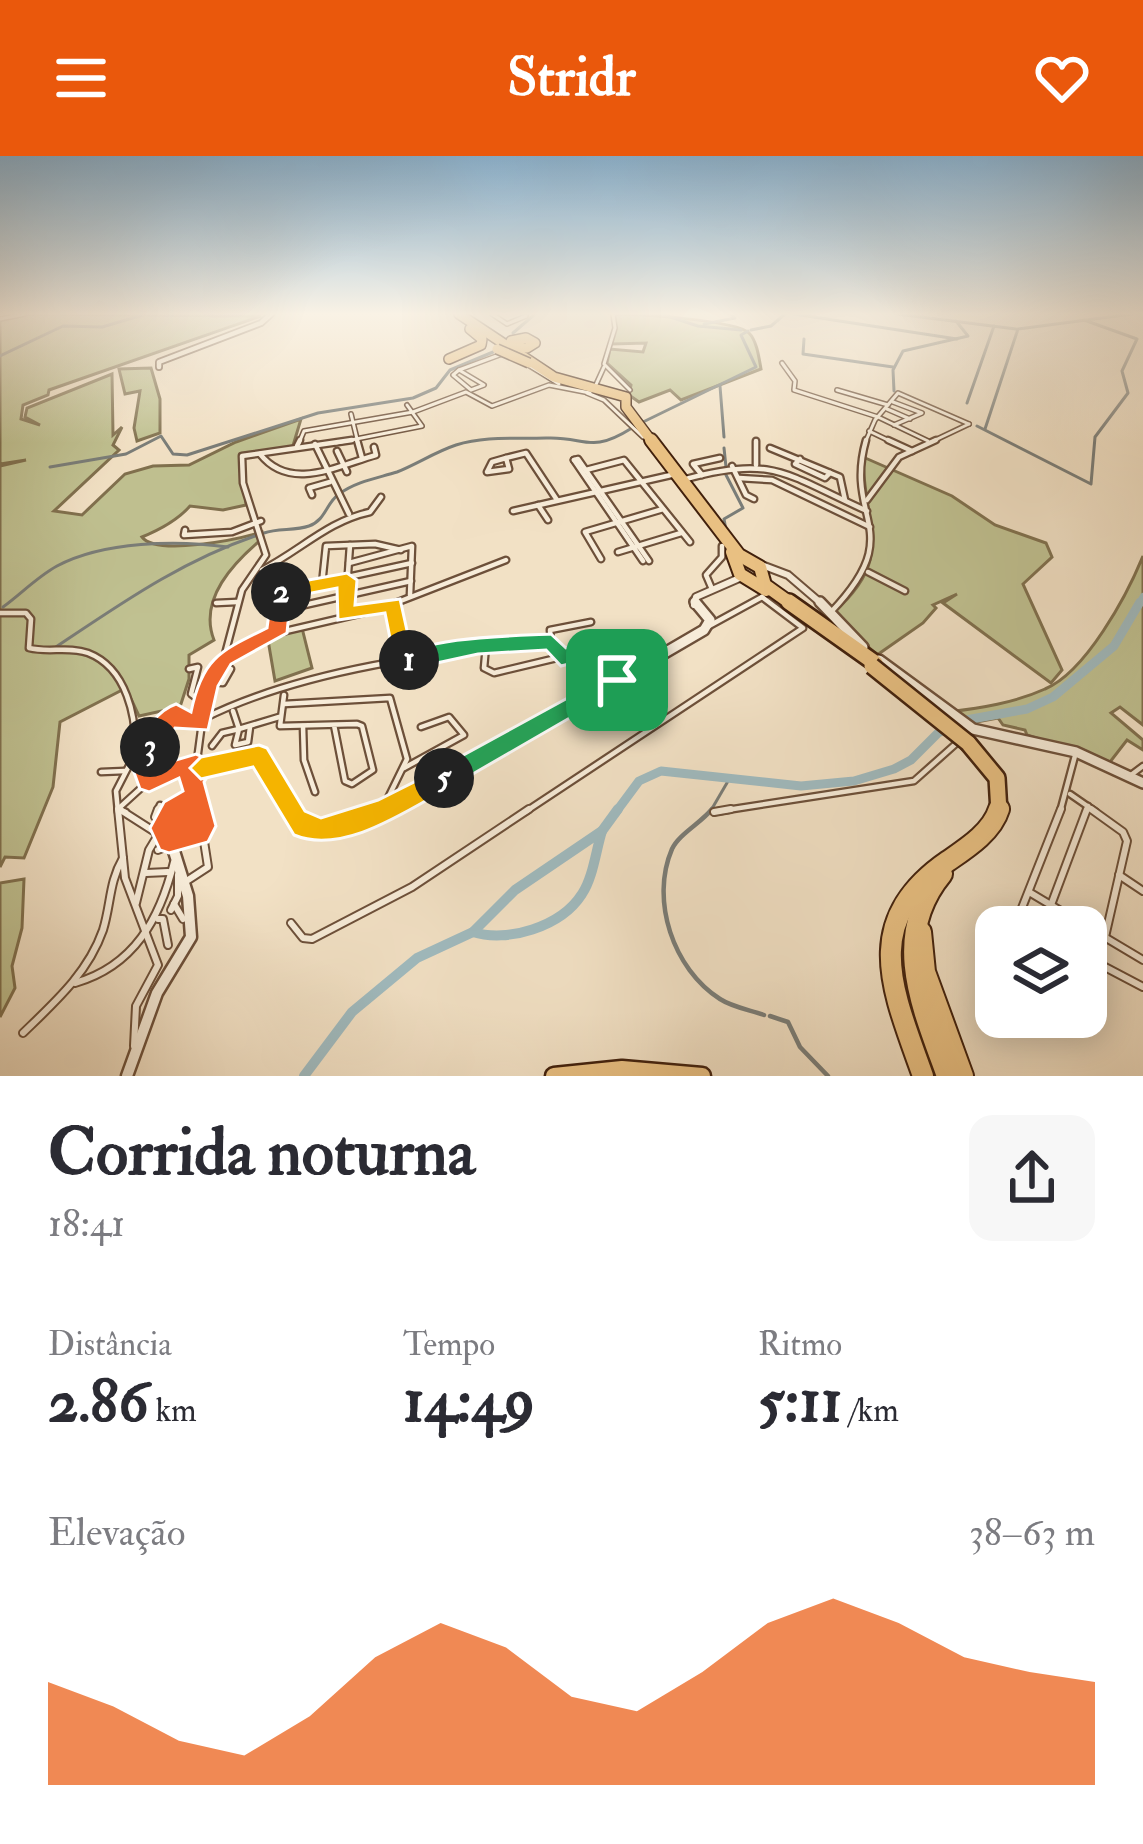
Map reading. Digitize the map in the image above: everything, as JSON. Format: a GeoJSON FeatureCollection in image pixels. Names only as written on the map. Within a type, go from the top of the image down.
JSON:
{"type":"FeatureCollection","features":[{"type":"Feature","properties":{"kind":"highway"},"geometry":{"type":"LineString","coordinates":[[454,363],[459,357]]}},
{"type":"Feature","properties":{"kind":"highway"},"geometry":{"type":"LineString","coordinates":[[454,363],[470,357]]}},
{"type":"Feature","properties":{"kind":"highway"},"geometry":{"type":"LineString","coordinates":[[518,357],[546,376],[625,406],[698,506]]}},
{"type":"Feature","properties":{"kind":"highway"},"geometry":{"type":"LineString","coordinates":[[522,357],[563,381],[625,406],[723,540]]}},
{"type":"Feature","properties":{"kind":"highway"},"geometry":{"type":"LineString","coordinates":[[532,357],[546,376]]}},
{"type":"Feature","properties":{"kind":"highway"},"geometry":{"type":"LineString","coordinates":[[625,406],[750,570],[968,735],[1000,774],[1008,811],[993,836],[917,890],[907,918],[911,974],[943,1076]]}},
{"type":"Feature","properties":{"kind":"highway"},"geometry":{"type":"LineString","coordinates":[[625,406],[750,570]]}},
{"type":"Feature","properties":{"kind":"highway"},"geometry":{"type":"LineString","coordinates":[[923,1076],[895,986],[890,948],[902,903],[935,876]]}},
{"type":"Feature","properties":{"kind":"highway"},"geometry":{"type":"LineString","coordinates":[[935,876],[922,919],[922,959],[963,1076]]}},
{"type":"Feature","properties":{"kind":"main road"},"geometry":{"type":"LineString","coordinates":[[554,1076],[622,1069],[702,1076]]}},
{"type":"Feature","properties":{"kind":"street"},"geometry":{"type":"LineString","coordinates":[[159,368],[159,362],[172,357]]}},
{"type":"Feature","properties":{"kind":"street"},"geometry":{"type":"LineString","coordinates":[[518,357],[552,381],[625,406]]}},
{"type":"Feature","properties":{"kind":"street"},"geometry":{"type":"LineString","coordinates":[[592,391],[607,357]]}},
{"type":"Feature","properties":{"kind":"street"},"geometry":{"type":"LineString","coordinates":[[454,363],[484,385],[469,391],[453,379],[454,363]]}},
{"type":"Feature","properties":{"kind":"street"},"geometry":{"type":"LineString","coordinates":[[782,363],[795,381],[794,389],[878,417],[928,441]]}},
{"type":"Feature","properties":{"kind":"street"},"geometry":{"type":"LineString","coordinates":[[605,366],[625,406]]}},
{"type":"Feature","properties":{"kind":"street"},"geometry":{"type":"LineString","coordinates":[[296,447],[301,434],[314,429],[372,422],[466,392],[488,406],[549,385],[592,391]]}},
{"type":"Feature","properties":{"kind":"street"},"geometry":{"type":"LineString","coordinates":[[828,400],[838,389],[922,413],[894,425]]}},
{"type":"Feature","properties":{"kind":"street"},"geometry":{"type":"LineString","coordinates":[[830,613],[868,572],[873,555],[867,511],[863,458],[869,431],[878,417],[898,393],[969,424],[898,458],[867,502]]}},
{"type":"Feature","properties":{"kind":"street"},"geometry":{"type":"LineString","coordinates":[[860,411],[870,399]]}},
{"type":"Feature","properties":{"kind":"street"},"geometry":{"type":"LineString","coordinates":[[184,883],[208,867],[193,770],[208,682],[224,658],[237,602],[266,555],[261,521],[245,498],[242,456],[422,426],[407,405]]}},
{"type":"Feature","properties":{"kind":"street"},"geometry":{"type":"LineString","coordinates":[[888,405],[910,418]]}},
{"type":"Feature","properties":{"kind":"street"},"geometry":{"type":"LineString","coordinates":[[332,414],[333,426]]}},
{"type":"Feature","properties":{"kind":"street"},"geometry":{"type":"LineString","coordinates":[[351,414],[362,458]]}},
{"type":"Feature","properties":{"kind":"street"},"geometry":{"type":"LineString","coordinates":[[314,418],[314,429]]}},
{"type":"Feature","properties":{"kind":"street"},"geometry":{"type":"LineString","coordinates":[[869,431],[912,451]]}},
{"type":"Feature","properties":{"kind":"street"},"geometry":{"type":"LineString","coordinates":[[756,440],[756,465]]}},
{"type":"Feature","properties":{"kind":"street"},"geometry":{"type":"LineString","coordinates":[[315,444],[349,514]]}},
{"type":"Feature","properties":{"kind":"street"},"geometry":{"type":"LineString","coordinates":[[260,454],[266,463],[296,476],[378,453],[374,447]]}},
{"type":"Feature","properties":{"kind":"street"},"geometry":{"type":"LineString","coordinates":[[770,448],[800,459],[795,464],[825,478],[830,473],[844,482],[845,500]]}},
{"type":"Feature","properties":{"kind":"street"},"geometry":{"type":"LineString","coordinates":[[773,468],[781,451]]}},
{"type":"Feature","properties":{"kind":"street"},"geometry":{"type":"LineString","coordinates":[[337,452],[347,472]]}},
{"type":"Feature","properties":{"kind":"street"},"geometry":{"type":"LineString","coordinates":[[506,458],[526,453],[556,499]]}},
{"type":"Feature","properties":{"kind":"street"},"geometry":{"type":"LineString","coordinates":[[600,493],[578,458],[573,459],[620,521],[642,561],[634,548]]}},
{"type":"Feature","properties":{"kind":"street"},"geometry":{"type":"LineString","coordinates":[[702,475],[693,464],[720,458]]}},
{"type":"Feature","properties":{"kind":"street"},"geometry":{"type":"LineString","coordinates":[[586,470],[624,460],[690,542]]}},
{"type":"Feature","properties":{"kind":"street"},"geometry":{"type":"LineString","coordinates":[[556,499],[538,505],[512,509],[556,499],[702,475],[732,466],[756,465],[773,468],[867,511]]}},
{"type":"Feature","properties":{"kind":"street"},"geometry":{"type":"LineString","coordinates":[[732,466],[746,495],[754,499]]}},
{"type":"Feature","properties":{"kind":"street"},"geometry":{"type":"LineString","coordinates":[[739,478],[772,480],[870,527]]}},
{"type":"Feature","properties":{"kind":"street"},"geometry":{"type":"LineString","coordinates":[[311,492],[330,482]]}},
{"type":"Feature","properties":{"kind":"street"},"geometry":{"type":"LineString","coordinates":[[810,498],[820,489]]}},
{"type":"Feature","properties":{"kind":"street"},"geometry":{"type":"LineString","coordinates":[[258,572],[302,549],[349,514],[370,512],[381,497]]}},
{"type":"Feature","properties":{"kind":"street"},"geometry":{"type":"LineString","coordinates":[[538,505],[548,520]]}},
{"type":"Feature","properties":{"kind":"street"},"geometry":{"type":"LineString","coordinates":[[601,559],[584,534],[663,509]]}},
{"type":"Feature","properties":{"kind":"street"},"geometry":{"type":"LineString","coordinates":[[185,530],[184,535],[222,534],[261,521]]}},
{"type":"Feature","properties":{"kind":"street"},"geometry":{"type":"LineString","coordinates":[[618,552],[682,532]]}},
{"type":"Feature","properties":{"kind":"street"},"geometry":{"type":"LineString","coordinates":[[712,589],[706,574],[722,557],[723,540]]}},
{"type":"Feature","properties":{"kind":"street"},"geometry":{"type":"LineString","coordinates":[[321,602],[326,546],[382,544],[401,550]]}},
{"type":"Feature","properties":{"kind":"street"},"geometry":{"type":"LineString","coordinates":[[345,615],[350,545]]}},
{"type":"Feature","properties":{"kind":"street"},"geometry":{"type":"LineString","coordinates":[[349,562],[412,547],[410,598]]}},
{"type":"Feature","properties":{"kind":"street"},"geometry":{"type":"LineString","coordinates":[[224,658],[277,633],[393,604],[506,560]]}},
{"type":"Feature","properties":{"kind":"street"},"geometry":{"type":"LineString","coordinates":[[279,592],[412,563]]}},
{"type":"Feature","properties":{"kind":"street"},"geometry":{"type":"LineString","coordinates":[[311,571],[323,569]]}},
{"type":"Feature","properties":{"kind":"street"},"geometry":{"type":"LineString","coordinates":[[277,633],[280,570]]}},
{"type":"Feature","properties":{"kind":"street"},"geometry":{"type":"LineString","coordinates":[[710,626],[694,601],[712,589],[750,570],[793,581],[874,656],[948,712],[968,735],[1076,752],[1143,783]]}},
{"type":"Feature","properties":{"kind":"street"},"geometry":{"type":"LineString","coordinates":[[868,572],[905,591]]}},
{"type":"Feature","properties":{"kind":"street"},"geometry":{"type":"LineString","coordinates":[[278,610],[411,581]]}},
{"type":"Feature","properties":{"kind":"street"},"geometry":{"type":"LineString","coordinates":[[776,589],[793,581]]}},
{"type":"Feature","properties":{"kind":"street"},"geometry":{"type":"LineString","coordinates":[[118,809],[161,770],[193,770],[259,755],[296,819],[303,827],[321,831],[383,811],[763,596],[803,628],[412,887],[312,939],[303,938],[291,923]]}},
{"type":"Feature","properties":{"kind":"street"},"geometry":{"type":"LineString","coordinates":[[216,603],[237,602]]}},
{"type":"Feature","properties":{"kind":"street"},"geometry":{"type":"LineString","coordinates":[[393,604],[403,662]]}},
{"type":"Feature","properties":{"kind":"street"},"geometry":{"type":"LineString","coordinates":[[0,613],[26,614],[32,619],[29,648],[46,655],[77,651],[90,655],[112,674],[134,716],[135,754],[117,784],[124,825],[124,878],[158,970],[136,1006],[136,1051]]}},
{"type":"Feature","properties":{"kind":"street"},"geometry":{"type":"LineString","coordinates":[[561,657],[551,642],[550,630],[591,622]]}},
{"type":"Feature","properties":{"kind":"street"},"geometry":{"type":"LineString","coordinates":[[148,778],[158,730],[176,713],[182,721],[198,726],[241,700],[486,646],[551,642]]}},
{"type":"Feature","properties":{"kind":"street"},"geometry":{"type":"LineString","coordinates":[[486,646],[484,668],[491,673],[607,646],[617,680]]}},
{"type":"Feature","properties":{"kind":"street"},"geometry":{"type":"LineString","coordinates":[[189,670],[198,667],[191,694],[203,703]]}},
{"type":"Feature","properties":{"kind":"street"},"geometry":{"type":"LineString","coordinates":[[208,682],[223,683],[231,669]]}},
{"type":"Feature","properties":{"kind":"street"},"geometry":{"type":"LineString","coordinates":[[285,693],[280,726],[334,725],[362,727],[373,770],[352,784],[345,781],[334,725]]}},
{"type":"Feature","properties":{"kind":"street"},"geometry":{"type":"LineString","coordinates":[[283,704],[390,698],[405,749],[404,768],[383,811]]}},
{"type":"Feature","properties":{"kind":"street"},"geometry":{"type":"LineString","coordinates":[[232,708],[239,729],[235,745],[248,742],[250,727]]}},
{"type":"Feature","properties":{"kind":"street"},"geometry":{"type":"LineString","coordinates":[[199,753],[222,733],[279,717]]}},
{"type":"Feature","properties":{"kind":"street"},"geometry":{"type":"LineString","coordinates":[[404,768],[464,735],[449,717],[421,727]]}},
{"type":"Feature","properties":{"kind":"street"},"geometry":{"type":"LineString","coordinates":[[303,726],[304,760],[315,792]]}},
{"type":"Feature","properties":{"kind":"street"},"geometry":{"type":"LineString","coordinates":[[714,812],[914,781],[968,735]]}},
{"type":"Feature","properties":{"kind":"street"},"geometry":{"type":"LineString","coordinates":[[143,744],[151,755]]}},
{"type":"Feature","properties":{"kind":"street"},"geometry":{"type":"LineString","coordinates":[[1025,906],[1068,793],[1076,752]]}},
{"type":"Feature","properties":{"kind":"street"},"geometry":{"type":"LineString","coordinates":[[135,754],[148,778]]}},
{"type":"Feature","properties":{"kind":"street"},"geometry":{"type":"LineString","coordinates":[[144,767],[151,755]]}},
{"type":"Feature","properties":{"kind":"street"},"geometry":{"type":"LineString","coordinates":[[1130,776],[1143,766]]}},
{"type":"Feature","properties":{"kind":"street"},"geometry":{"type":"LineString","coordinates":[[101,772],[125,771]]}},
{"type":"Feature","properties":{"kind":"street"},"geometry":{"type":"LineString","coordinates":[[1068,793],[1126,836],[1107,928]]}},
{"type":"Feature","properties":{"kind":"street"},"geometry":{"type":"LineString","coordinates":[[136,903],[176,811],[197,794]]}},
{"type":"Feature","properties":{"kind":"street"},"geometry":{"type":"LineString","coordinates":[[154,817],[160,805],[176,811]]}},
{"type":"Feature","properties":{"kind":"street"},"geometry":{"type":"LineString","coordinates":[[1029,892],[1052,905],[1088,806]]}},
{"type":"Feature","properties":{"kind":"street"},"geometry":{"type":"LineString","coordinates":[[118,809],[164,838],[199,834],[204,826]]}},
{"type":"Feature","properties":{"kind":"street"},"geometry":{"type":"LineString","coordinates":[[127,1076],[157,993],[191,937],[184,883],[164,838]]}},
{"type":"Feature","properties":{"kind":"street"},"geometry":{"type":"LineString","coordinates":[[23,1033],[74,983],[103,929],[111,879],[123,858]]}},
{"type":"Feature","properties":{"kind":"street"},"geometry":{"type":"LineString","coordinates":[[146,873],[173,866]]}},
{"type":"Feature","properties":{"kind":"street"},"geometry":{"type":"LineString","coordinates":[[173,866],[173,907],[183,919]]}},
{"type":"Feature","properties":{"kind":"street"},"geometry":{"type":"LineString","coordinates":[[74,983],[100,976],[144,938],[158,920],[173,866]]}},
{"type":"Feature","properties":{"kind":"street"},"geometry":{"type":"LineString","coordinates":[[1119,875],[1143,890]]}},
{"type":"Feature","properties":{"kind":"street"},"geometry":{"type":"LineString","coordinates":[[155,956],[168,945],[163,919],[158,920]]}},
{"type":"Feature","properties":{"kind":"street"},"geometry":{"type":"LineString","coordinates":[[1107,938],[1143,960]]}},
{"type":"Feature","properties":{"kind":"street"},"geometry":{"type":"LineString","coordinates":[[1107,968],[1143,987]]}},
{"type":"Feature","properties":{"kind":"green space"},"geometry":{"type":"Polygon","coordinates":[[[0,357],[144,357],[49,390],[48,395],[23,405],[21,419],[40,425],[25,417],[27,408],[112,374],[113,435],[122,427],[113,445],[119,450],[54,511],[82,515],[125,474],[153,466],[189,465],[301,419],[292,449],[242,454],[246,505],[223,510],[190,506],[142,537],[150,543],[179,546],[262,532],[263,538],[231,570],[215,596],[210,625],[214,640],[189,655],[189,679],[180,707],[139,716],[126,688],[60,722],[53,787],[24,858],[5,857],[0,867],[0,466],[26,460],[0,464],[0,357]]]}},
{"type":"Feature","properties":{"kind":"green space"},"geometry":{"type":"Polygon","coordinates":[[[608,357],[758,357],[761,369],[681,400],[670,390],[639,402],[629,395],[631,385],[607,363],[608,357]]]}},
{"type":"Feature","properties":{"kind":"green space"},"geometry":{"type":"Polygon","coordinates":[[[151,368],[160,399],[160,433],[137,441],[134,428],[140,391],[125,394],[119,369],[151,368]]]}},
{"type":"Feature","properties":{"kind":"green space"},"geometry":{"type":"Polygon","coordinates":[[[863,457],[952,496],[995,525],[1046,543],[1052,557],[1023,584],[1062,670],[1051,683],[943,603],[957,594],[933,605],[936,608],[923,623],[877,655],[833,613],[852,593],[870,558],[863,457]]]}},
{"type":"Feature","properties":{"kind":"green space"},"geometry":{"type":"Polygon","coordinates":[[[1143,556],[1143,725],[1120,707],[1111,713],[1143,740],[1143,750],[1127,740],[1110,762],[1027,735],[998,718],[966,724],[948,712],[1009,701],[1060,680],[1103,631],[1143,556]]]}},
{"type":"Feature","properties":{"kind":"green space"},"geometry":{"type":"Polygon","coordinates":[[[302,628],[312,668],[275,681],[268,640],[302,628]]]}},
{"type":"Feature","properties":{"kind":"green space"},"geometry":{"type":"Polygon","coordinates":[[[24,879],[22,928],[12,966],[15,988],[0,1017],[0,883],[24,879]]]}},
{"type":"Feature","properties":{"kind":"waterway"},"geometry":{"type":"LineString","coordinates":[[50,467],[126,454],[161,436],[173,454],[187,455],[318,413],[413,398],[436,388],[450,370],[481,357]]}},
{"type":"Feature","properties":{"kind":"waterway"},"geometry":{"type":"LineString","coordinates":[[643,422],[756,367],[751,357]]}},
{"type":"Feature","properties":{"kind":"waterway"},"geometry":{"type":"LineString","coordinates":[[823,357],[893,367]]}},
{"type":"Feature","properties":{"kind":"waterway"},"geometry":{"type":"LineString","coordinates":[[894,391],[893,370],[900,357]]}},
{"type":"Feature","properties":{"kind":"waterway"},"geometry":{"type":"LineString","coordinates":[[967,403],[983,357]]}},
{"type":"Feature","properties":{"kind":"waterway"},"geometry":{"type":"LineString","coordinates":[[985,429],[1009,357]]}},
{"type":"Feature","properties":{"kind":"waterway"},"geometry":{"type":"LineString","coordinates":[[977,426],[1091,484],[1095,437],[1128,393],[1122,371],[1129,357]]}},
{"type":"Feature","properties":{"kind":"waterway"},"geometry":{"type":"LineString","coordinates":[[720,386],[724,437]]}},
{"type":"Feature","properties":{"kind":"waterway"},"geometry":{"type":"LineString","coordinates":[[227,547],[264,533],[309,526],[346,490],[467,442],[559,438],[596,443],[632,428]]}},
{"type":"Feature","properties":{"kind":"waterway"},"geometry":{"type":"LineString","coordinates":[[724,448],[726,467]]}},
{"type":"Feature","properties":{"kind":"waterway"},"geometry":{"type":"LineString","coordinates":[[725,473],[743,508],[724,519],[726,530]]}},
{"type":"Feature","properties":{"kind":"waterway"},"geometry":{"type":"LineString","coordinates":[[3,607],[57,566],[96,552],[164,543],[227,547]]}},
{"type":"Feature","properties":{"kind":"waterway"},"geometry":{"type":"LineString","coordinates":[[56,647],[182,568],[227,547]]}},
{"type":"Feature","properties":{"kind":"waterway"},"geometry":{"type":"LineString","coordinates":[[1138,605],[1143,596]]}},
{"type":"Feature","properties":{"kind":"waterway"},"geometry":{"type":"LineString","coordinates":[[616,812],[639,781],[661,771],[801,786],[854,781],[894,769],[911,760],[938,733],[966,720],[1027,709],[1053,697],[1114,646],[1140,602]]}},
{"type":"Feature","properties":{"kind":"waterway"},"geometry":{"type":"LineString","coordinates":[[711,809],[731,776]]}},
{"type":"Feature","properties":{"kind":"waterway"},"geometry":{"type":"LineString","coordinates":[[602,831],[618,809]]}},
{"type":"Feature","properties":{"kind":"waterway"},"geometry":{"type":"LineString","coordinates":[[711,809],[672,849],[664,890],[670,932],[678,952],[704,986],[725,1002],[764,1015]]}},
{"type":"Feature","properties":{"kind":"waterway"},"geometry":{"type":"LineString","coordinates":[[473,932],[517,934],[573,906],[592,872],[602,831]]}},
{"type":"Feature","properties":{"kind":"waterway"},"geometry":{"type":"LineString","coordinates":[[473,932],[515,890],[602,831]]}},
{"type":"Feature","properties":{"kind":"waterway"},"geometry":{"type":"LineString","coordinates":[[304,1076],[352,1012],[417,958],[473,932]]}},
{"type":"Feature","properties":{"kind":"waterway"},"geometry":{"type":"LineString","coordinates":[[770,1016],[788,1022],[800,1047],[828,1076]]}},
{"type":"Feature","properties":{"kind":"route"},"geometry":{"type":"LineString","coordinates":[[617,680],[396,804],[321,831],[303,827],[296,819],[259,755],[196,769],[191,779],[199,799],[201,806],[204,826],[199,834],[181,842],[169,841],[163,828],[173,810],[179,812],[197,794],[191,779],[196,765],[177,767],[149,781],[144,767],[158,730],[176,713],[189,724],[200,723],[207,685],[224,658],[277,633],[279,592],[320,584],[347,580],[345,615],[393,604],[403,662],[478,646],[551,642],[561,657],[607,646],[617,680]]}}]}
